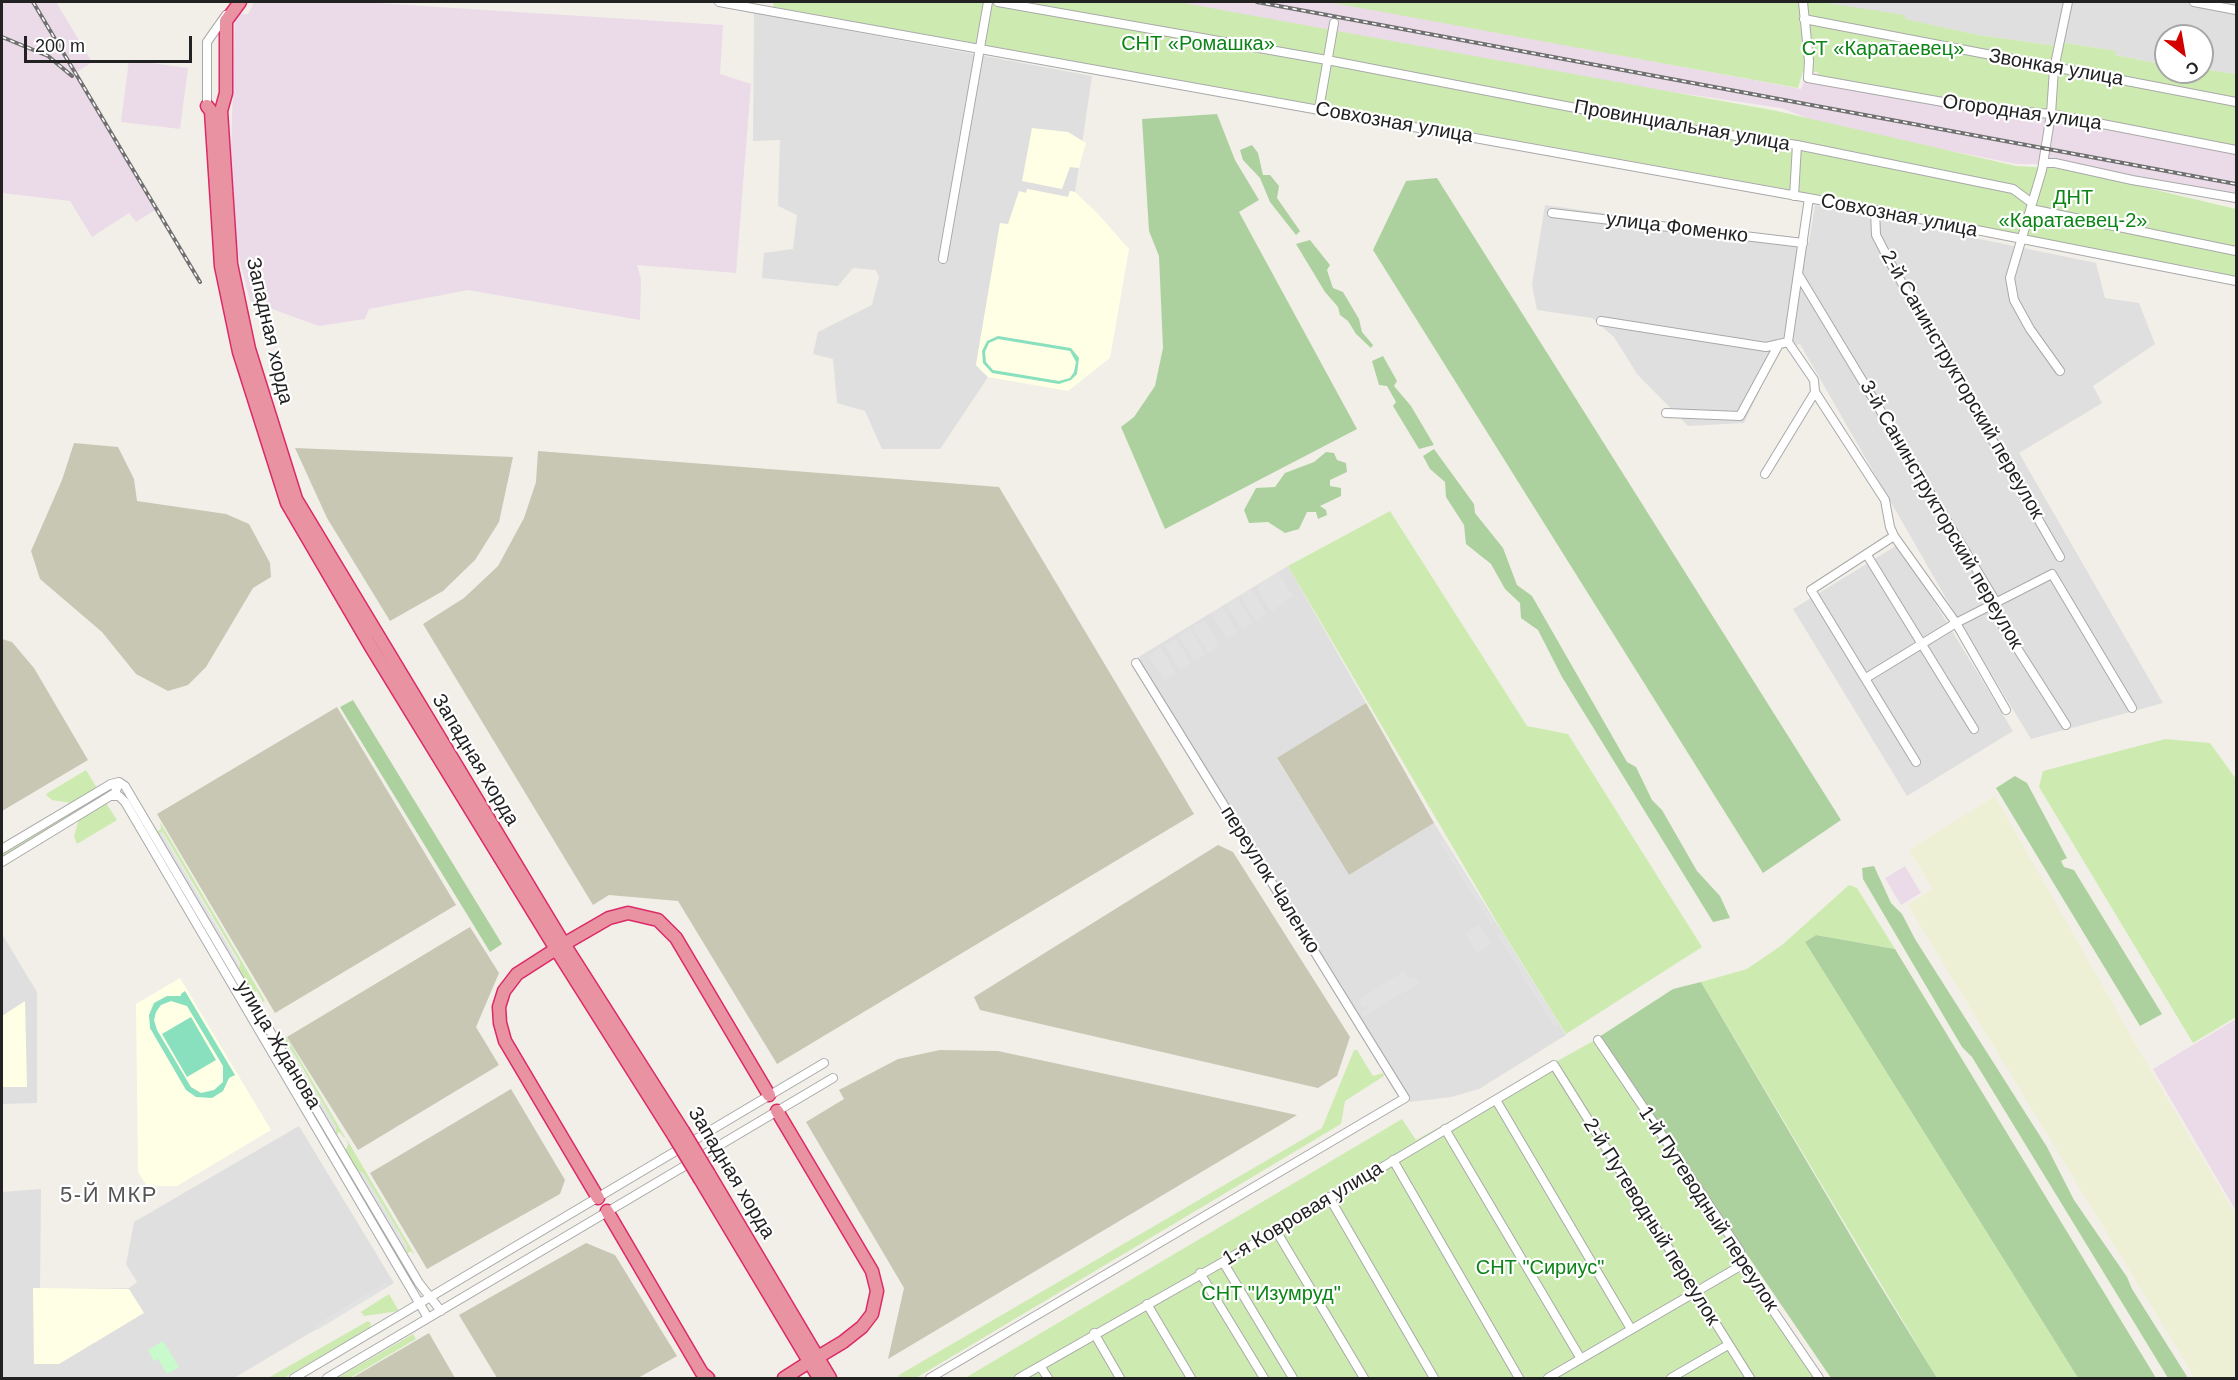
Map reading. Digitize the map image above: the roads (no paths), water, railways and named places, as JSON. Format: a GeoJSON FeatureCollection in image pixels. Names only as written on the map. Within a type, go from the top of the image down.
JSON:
{"type":"FeatureCollection","features":[{"type":"Feature","properties":{"kind":"highway","name":"Западная хорда"},"geometry":{"type":"LineString","coordinates":[[240,2],[226,21],[226,93],[213,109],[221,266],[239,352],[287,503],[371,647],[679,1134],[814,1360],[831,1378]]}},
{"type":"Feature","properties":{"kind":"highway"},"geometry":{"type":"LineString","coordinates":[[598,1198],[505,1041],[500,1023],[499,1007],[504,991],[517,974],[560,946],[609,918],[628,913],[658,920],[676,938],[769,1095]]}},
{"type":"Feature","properties":{"kind":"highway"},"geometry":{"type":"LineString","coordinates":[[777,1111],[872,1271],[877,1291],[872,1314],[862,1327],[843,1342],[784,1378]]}},
{"type":"Feature","properties":{"kind":"highway"},"geometry":{"type":"LineString","coordinates":[[607,1211],[702,1373],[708,1378]]}},
{"type":"Feature","properties":{"kind":"highway","name":"Западная хорда"},"geometry":{"type":"LineString","coordinates":[[814,1360],[819,1378]]}},
{"type":"Feature","properties":{"kind":"street"},"geometry":{"type":"LineString","coordinates":[[213,109],[207,42],[236,2]]}},
{"type":"Feature","properties":{"kind":"street","name":"Совхозная улица"},"geometry":{"type":"LineString","coordinates":[[719,2],[773,6],[979,48],[1875,210],[2236,281]]}},
{"type":"Feature","properties":{"kind":"street"},"geometry":{"type":"LineString","coordinates":[[943,259],[988,2]]}},
{"type":"Feature","properties":{"kind":"street","name":"Провинциальная улица"},"geometry":{"type":"LineString","coordinates":[[998,2],[1327,60],[1669,126],[1797,145],[2013,189],[2031,206],[2236,251]]}},
{"type":"Feature","properties":{"kind":"street"},"geometry":{"type":"LineString","coordinates":[[1803,2],[1804,19]]}},
{"type":"Feature","properties":{"kind":"street"},"geometry":{"type":"LineString","coordinates":[[2060,371],[2030,329],[2014,300],[2010,278],[2020,253],[2020,239],[2043,164],[2051,114],[2054,69],[2068,2]]}},
{"type":"Feature","properties":{"kind":"street"},"geometry":{"type":"LineString","coordinates":[[2194,2],[2211,3],[2236,10]]}},
{"type":"Feature","properties":{"kind":"street","name":"Звонкая улица"},"geometry":{"type":"LineString","coordinates":[[1804,19],[2054,69],[2236,102]]}},
{"type":"Feature","properties":{"kind":"street","name":"Огородная улица"},"geometry":{"type":"LineString","coordinates":[[1804,19],[1809,60],[1808,78],[1971,107],[2051,114],[2236,150]]}},
{"type":"Feature","properties":{"kind":"street"},"geometry":{"type":"LineString","coordinates":[[1319,110],[1334,23]]}},
{"type":"Feature","properties":{"kind":"street"},"geometry":{"type":"LineString","coordinates":[[1794,196],[1797,145]]}},
{"type":"Feature","properties":{"kind":"street"},"geometry":{"type":"LineString","coordinates":[[2043,164],[2055,163],[2132,180],[2236,198]]}},
{"type":"Feature","properties":{"kind":"street","name":"Совхозная улица"},"geometry":{"type":"LineString","coordinates":[[1788,342],[1809,198]]}},
{"type":"Feature","properties":{"kind":"street","name":"2-й Санинструкторский переулок"},"geometry":{"type":"LineString","coordinates":[[1875,210],[1876,235],[2060,556]]}},
{"type":"Feature","properties":{"kind":"street","name":"улица Фоменко"},"geometry":{"type":"LineString","coordinates":[[1551,213],[1803,243]]}},
{"type":"Feature","properties":{"kind":"street","name":"3-й Санинструкторский переулок"},"geometry":{"type":"LineString","coordinates":[[1798,274],[1996,602],[1996,615],[2066,725]]}},
{"type":"Feature","properties":{"kind":"street"},"geometry":{"type":"LineString","coordinates":[[1601,321],[1766,347],[1788,342],[1814,380],[1815,392],[1885,500],[1894,536],[1956,623],[2006,710]]}},
{"type":"Feature","properties":{"kind":"street"},"geometry":{"type":"LineString","coordinates":[[1666,413],[1740,416],[1779,344]]}},
{"type":"Feature","properties":{"kind":"street"},"geometry":{"type":"LineString","coordinates":[[1765,474],[1815,392]]}},
{"type":"Feature","properties":{"kind":"street"},"geometry":{"type":"LineString","coordinates":[[1894,536],[1811,590],[1917,762]]}},
{"type":"Feature","properties":{"kind":"street"},"geometry":{"type":"LineString","coordinates":[[1867,555],[1974,729]]}},
{"type":"Feature","properties":{"kind":"street"},"geometry":{"type":"LineString","coordinates":[[1866,678],[1956,623],[2052,574],[2132,708]]}},
{"type":"Feature","properties":{"kind":"street","name":"переулок Чаленко"},"geometry":{"type":"LineString","coordinates":[[930,1378],[1405,1098],[1136,663]]}},
{"type":"Feature","properties":{"kind":"street"},"geometry":{"type":"LineString","coordinates":[[2,849],[113,783],[117,789],[112,795],[2,862]]}},
{"type":"Feature","properties":{"kind":"street","name":"улица Жданова"},"geometry":{"type":"LineString","coordinates":[[113,783],[122,783],[130,795],[419,1283],[441,1311]]}},
{"type":"Feature","properties":{"kind":"street","name":"улица Жданова"},"geometry":{"type":"LineString","coordinates":[[112,795],[119,796],[125,802],[428,1318]]}},
{"type":"Feature","properties":{"kind":"street","name":"1-й Путеводный переулок"},"geometry":{"type":"LineString","coordinates":[[1598,1040],[1740,1251],[1742,1265],[1819,1378]]}},
{"type":"Feature","properties":{"kind":"street"},"geometry":{"type":"LineString","coordinates":[[294,1378],[824,1063]]}},
{"type":"Feature","properties":{"kind":"street","name":"1-я Ковровая улица"},"geometry":{"type":"LineString","coordinates":[[1019,1378],[1200,1273],[1223,1262],[1554,1065]]}},
{"type":"Feature","properties":{"kind":"street","name":"2-й Путеводный переулок"},"geometry":{"type":"LineString","coordinates":[[1554,1065],[1750,1378]]}},
{"type":"Feature","properties":{"kind":"street"},"geometry":{"type":"LineString","coordinates":[[327,1378],[832,1078]]}},
{"type":"Feature","properties":{"kind":"street"},"geometry":{"type":"LineString","coordinates":[[1496,1100],[1631,1329]]}},
{"type":"Feature","properties":{"kind":"street"},"geometry":{"type":"LineString","coordinates":[[1445,1129],[1581,1359]]}},
{"type":"Feature","properties":{"kind":"street"},"geometry":{"type":"LineString","coordinates":[[1393,1160],[1519,1378]]}},
{"type":"Feature","properties":{"kind":"street"},"geometry":{"type":"LineString","coordinates":[[1329,1197],[1434,1378]]}},
{"type":"Feature","properties":{"kind":"street"},"geometry":{"type":"LineString","coordinates":[[1275,1229],[1364,1378]]}},
{"type":"Feature","properties":{"kind":"street"},"geometry":{"type":"LineString","coordinates":[[1223,1262],[1293,1378]]}},
{"type":"Feature","properties":{"kind":"street"},"geometry":{"type":"LineString","coordinates":[[1548,1378],[1742,1265]]}},
{"type":"Feature","properties":{"kind":"street"},"geometry":{"type":"LineString","coordinates":[[1200,1273],[1264,1378]]}},
{"type":"Feature","properties":{"kind":"street"},"geometry":{"type":"LineString","coordinates":[[1147,1304],[1191,1378]]}},
{"type":"Feature","properties":{"kind":"street"},"geometry":{"type":"LineString","coordinates":[[392,1321],[399,1328],[400,1335]]}},
{"type":"Feature","properties":{"kind":"street"},"geometry":{"type":"LineString","coordinates":[[1094,1334],[1120,1378]]}},
{"type":"Feature","properties":{"kind":"street"},"geometry":{"type":"LineString","coordinates":[[1671,1378],[1728,1345]]}},
{"type":"Feature","properties":{"kind":"street"},"geometry":{"type":"LineString","coordinates":[[1040,1366],[1048,1378]]}},
{"type":"Feature","properties":{"kind":"railway"},"geometry":{"type":"LineString","coordinates":[[33,2],[200,282]]}},
{"type":"Feature","properties":{"kind":"railway"},"geometry":{"type":"LineString","coordinates":[[1257,2],[2236,184]]}},
{"type":"Feature","properties":{"kind":"railway"},"geometry":{"type":"LineString","coordinates":[[2,37],[48,56],[72,76]]}},
{"type":"Feature","properties":{"kind":"district","name":"5-Й МКР"},"geometry":{"type":"Point","coordinates":[109,1196]}},
{"type":"Feature","properties":{"kind":"park label","name":"СНТ «Ромашка»"},"geometry":{"type":"Point","coordinates":[1198,44]}},
{"type":"Feature","properties":{"kind":"park label","name":"СТ «Каратаевец»"},"geometry":{"type":"Point","coordinates":[1883,49]}},
{"type":"Feature","properties":{"kind":"park label","name":"ДНТ «Каратаевец-2»"},"geometry":{"type":"Point","coordinates":[2073,210]}},
{"type":"Feature","properties":{"kind":"park label","name":"СНТ \"Сириус\""},"geometry":{"type":"Point","coordinates":[1540,1268]}},
{"type":"Feature","properties":{"kind":"park label","name":"СНТ \"Изумруд\""},"geometry":{"type":"Point","coordinates":[1271,1294]}}]}
